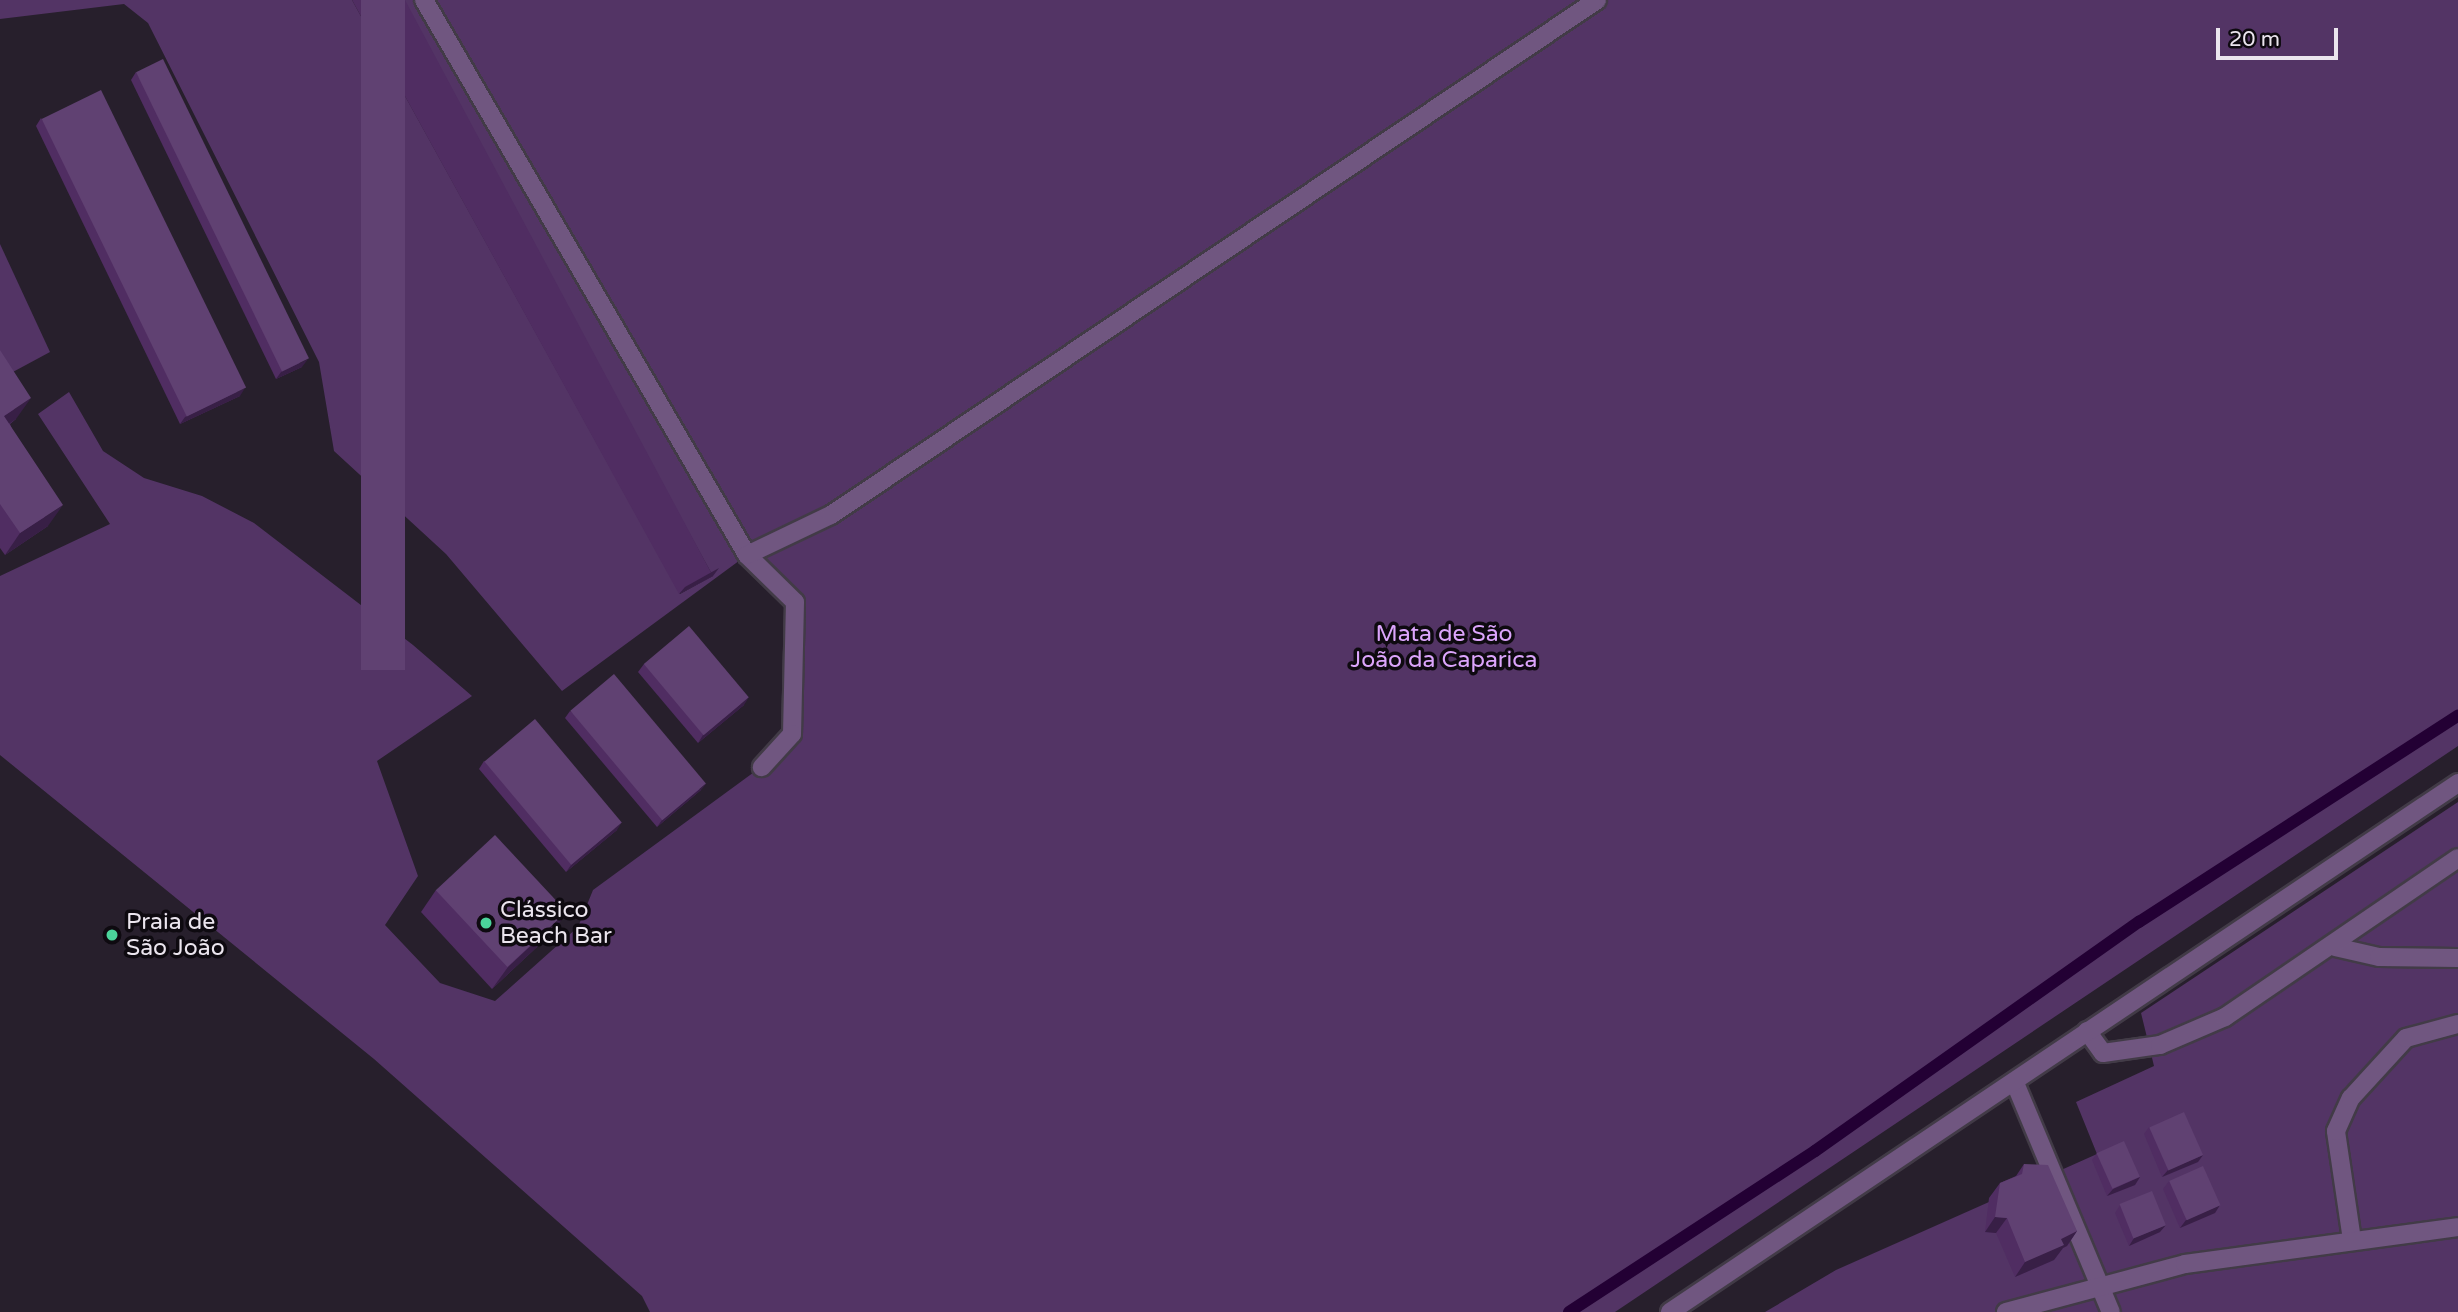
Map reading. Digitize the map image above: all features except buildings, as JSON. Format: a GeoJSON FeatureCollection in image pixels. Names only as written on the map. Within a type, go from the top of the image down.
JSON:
{"type":"FeatureCollection","features":[{"type":"Feature","properties":{"kind":"lane"},"geometry":{"type":"LineString","coordinates":[[424,0],[747,555],[795,602],[792,734],[762,767]]}},
{"type":"Feature","properties":{"kind":"lane"},"geometry":{"type":"LineString","coordinates":[[747,555],[831,515],[1597,0]]}},
{"type":"Feature","properties":{"kind":"lane"},"geometry":{"type":"LineString","coordinates":[[1670,1312],[2015,1083],[2087,1031],[2458,783]]}},
{"type":"Feature","properties":{"kind":"lane"},"geometry":{"type":"LineString","coordinates":[[2087,1031],[2102,1053],[2160,1045],[2225,1017],[2335,947],[2355,926],[2458,858]]}},
{"type":"Feature","properties":{"kind":"lane"},"geometry":{"type":"LineString","coordinates":[[2335,947],[2379,957],[2458,958]]}},
{"type":"Feature","properties":{"kind":"lane"},"geometry":{"type":"LineString","coordinates":[[2352,1240],[2336,1131],[2351,1098],[2406,1038],[2458,1024]]}},
{"type":"Feature","properties":{"kind":"lane"},"geometry":{"type":"LineString","coordinates":[[2015,1083],[2102,1285],[2111,1312]]}},
{"type":"Feature","properties":{"kind":"lane"},"geometry":{"type":"LineString","coordinates":[[2006,1312],[2102,1285],[2273,1248],[2458,1227]]}},
{"type":"Feature","properties":{"kind":"green space","name":"Mata de São João da Caparica"},"geometry":{"type":"Polygon","coordinates":[[[0,0],[352,0],[680,594],[713,576],[395,0],[2458,0],[2458,746],[1615,1312],[650,1312],[642,1296],[374,1059],[0,755],[0,576],[110,524],[38,414],[69,392],[103,451],[144,478],[202,496],[254,523],[413,645],[472,696],[377,761],[418,876],[385,925],[440,983],[495,1001],[578,927],[593,890],[761,767],[792,734],[795,602],[747,555],[562,691],[446,554],[334,451],[319,362],[148,23],[124,4],[0,19],[0,0]]]}},
{"type":"Feature","properties":{"kind":"green space"},"geometry":{"type":"Polygon","coordinates":[[[0,244],[50,352],[11,373],[0,356],[0,244]]]}},
{"type":"Feature","properties":{"kind":"green space"},"geometry":{"type":"Polygon","coordinates":[[[2458,802],[2458,1312],[1765,1312],[1836,1270],[2097,1154],[2076,1102],[2154,1066],[2141,1013],[2458,802]]]}},
{"type":"Feature","properties":{"kind":"waterway"},"geometry":{"type":"LineString","coordinates":[[1569,1312],[1815,1151],[2139,922],[2458,716]]}},
{"type":"Feature","properties":{"kind":"place","name":"Clássico Beach Bar"},"geometry":{"type":"Point","coordinates":[486,923]}},
{"type":"Feature","properties":{"kind":"place","name":"Praia de São João"},"geometry":{"type":"Point","coordinates":[112,935]}}]}
